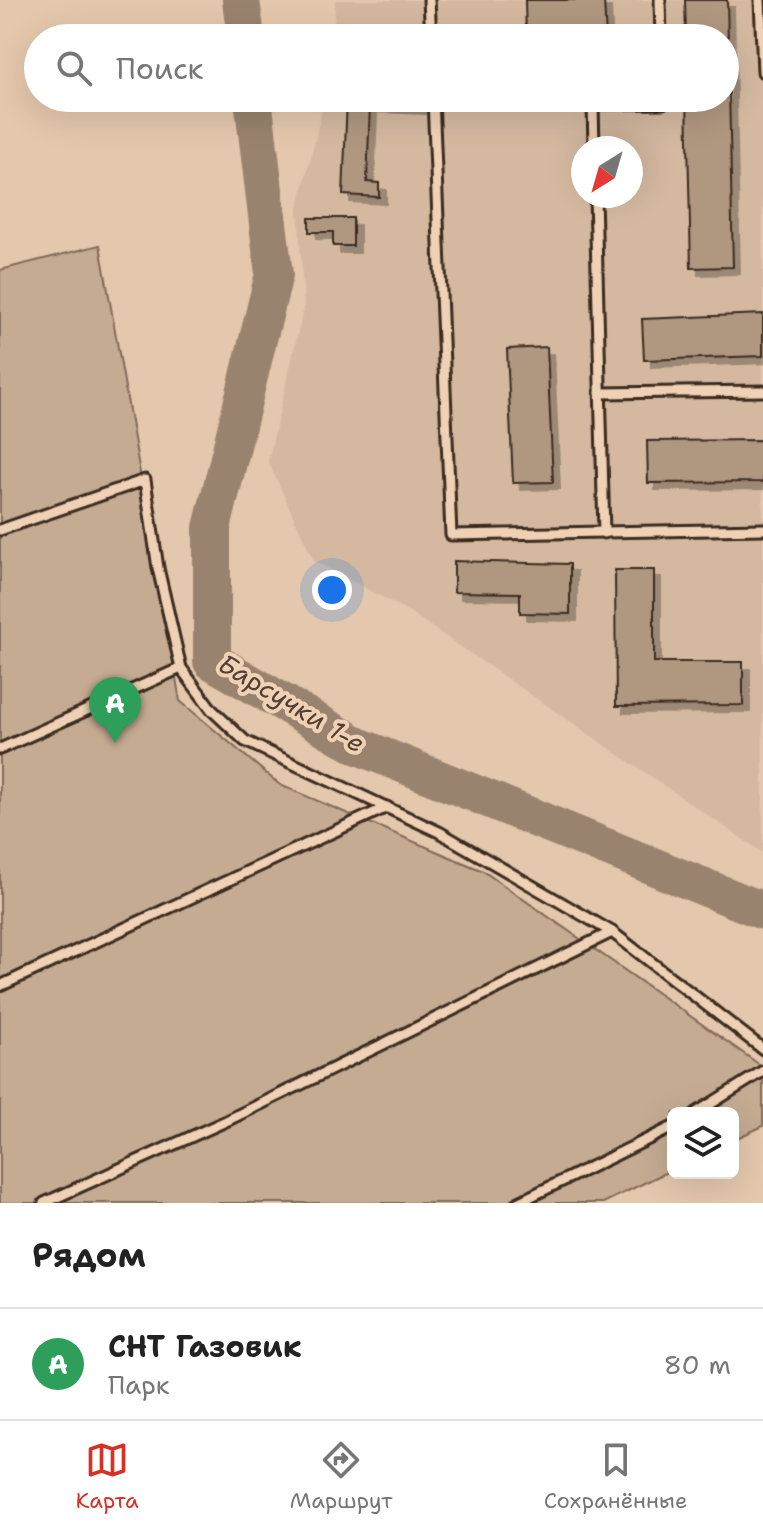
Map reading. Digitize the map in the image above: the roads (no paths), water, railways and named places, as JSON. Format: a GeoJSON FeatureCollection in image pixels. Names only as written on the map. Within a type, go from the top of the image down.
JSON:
{"type":"FeatureCollection","features":[{"type":"Feature","properties":{"kind":"lane"},"geometry":{"type":"LineString","coordinates":[[429,0],[430,24]]}},
{"type":"Feature","properties":{"kind":"lane"},"geometry":{"type":"LineString","coordinates":[[660,0],[661,24]]}},
{"type":"Feature","properties":{"kind":"lane"},"geometry":{"type":"LineString","coordinates":[[760,0],[763,72]]}},
{"type":"Feature","properties":{"kind":"lane"},"geometry":{"type":"LineString","coordinates":[[434,112],[451,535],[763,529]]}},
{"type":"Feature","properties":{"kind":"lane"},"geometry":{"type":"LineString","coordinates":[[593,112],[594,136]]}},
{"type":"Feature","properties":{"kind":"lane"},"geometry":{"type":"LineString","coordinates":[[595,208],[604,533]]}},
{"type":"Feature","properties":{"kind":"lane"},"geometry":{"type":"LineString","coordinates":[[600,393],[763,391]]}},
{"type":"Feature","properties":{"kind":"lane"},"geometry":{"type":"LineString","coordinates":[[0,530],[145,480],[158,568],[181,668],[212,710],[245,741],[439,832],[612,932],[763,1049]]}},
{"type":"Feature","properties":{"kind":"lane"},"geometry":{"type":"LineString","coordinates":[[0,749],[181,668]]}},
{"type":"Feature","properties":{"kind":"lane"},"geometry":{"type":"LineString","coordinates":[[0,986],[387,807]]}},
{"type":"Feature","properties":{"kind":"lane"},"geometry":{"type":"LineString","coordinates":[[44,1203],[226,1121],[612,932]]}},
{"type":"Feature","properties":{"kind":"lane"},"geometry":{"type":"LineString","coordinates":[[706,1107],[763,1071]]}},
{"type":"Feature","properties":{"kind":"lane"},"geometry":{"type":"LineString","coordinates":[[517,1203],[667,1130]]}},
{"type":"Feature","properties":{"kind":"waterway","name":"Барсучки 1-е"},"geometry":{"type":"LineString","coordinates":[[241,0],[244,24]]}},
{"type":"Feature","properties":{"kind":"waterway","name":"Барсучки 1-е"},"geometry":{"type":"LineString","coordinates":[[255,112],[274,274],[212,528],[212,661],[358,746],[763,911]]}},
{"type":"Feature","properties":{"kind":"place","name":"СНТ Газовик"},"geometry":{"type":"Point","coordinates":[115,743]}}]}
